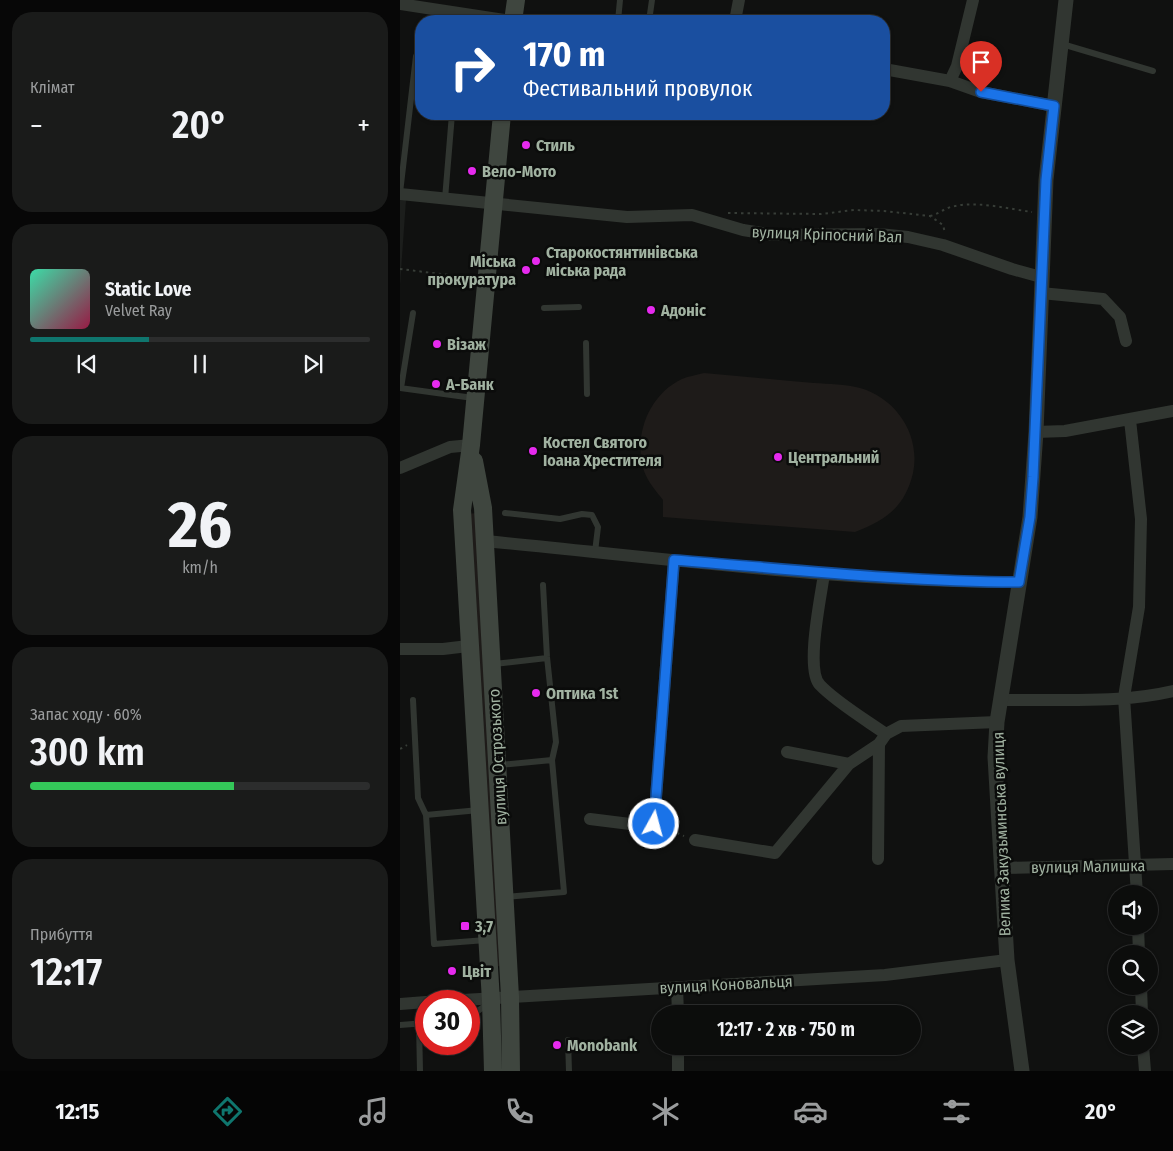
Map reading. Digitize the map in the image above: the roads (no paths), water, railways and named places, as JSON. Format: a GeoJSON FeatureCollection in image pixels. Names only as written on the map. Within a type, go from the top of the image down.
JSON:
{"type":"FeatureCollection","features":[{"type":"Feature","properties":{"kind":"main road"},"geometry":{"type":"LineString","coordinates":[[513,15],[516,0]]}},
{"type":"Feature","properties":{"kind":"main road","name":"вулиця Острозького"},"geometry":{"type":"LineString","coordinates":[[493,1071],[491,1000],[468,646],[462,510],[471,445],[501,120]]}},
{"type":"Feature","properties":{"kind":"main road","name":"вулиця Острозького"},"geometry":{"type":"LineString","coordinates":[[471,445],[483,508],[510,997],[511,1071]]}},
{"type":"Feature","properties":{"kind":"main road"},"geometry":{"type":"LineString","coordinates":[[462,510],[472,504],[483,508]]}},
{"type":"Feature","properties":{"kind":"street"},"geometry":{"type":"LineString","coordinates":[[736,15],[739,0]]}},
{"type":"Feature","properties":{"kind":"street"},"geometry":{"type":"LineString","coordinates":[[950,81],[957,66],[973,0]]}},
{"type":"Feature","properties":{"kind":"street","name":"Велика Закузьминська вулиця"},"geometry":{"type":"LineString","coordinates":[[1022,1071],[1007,960],[995,757],[1000,700],[1030,517],[1036,432],[1044,213],[1066,0]]}},
{"type":"Feature","properties":{"kind":"street"},"geometry":{"type":"LineString","coordinates":[[400,4],[426,4],[482,15]]}},
{"type":"Feature","properties":{"kind":"street"},"geometry":{"type":"LineString","coordinates":[[890,70],[950,81],[981,92],[1054,106]]}},
{"type":"Feature","properties":{"kind":"street","name":"вулиця Кріпосний Вал"},"geometry":{"type":"LineString","coordinates":[[400,194],[493,205],[627,217],[692,215],[743,230],[774,235],[879,234],[908,237],[943,245],[1041,277]]}},
{"type":"Feature","properties":{"kind":"street"},"geometry":{"type":"LineString","coordinates":[[1041,293],[1103,299],[1120,317],[1126,341]]}},
{"type":"Feature","properties":{"kind":"street"},"geometry":{"type":"LineString","coordinates":[[1036,432],[1065,431],[1173,411]]}},
{"type":"Feature","properties":{"kind":"street"},"geometry":{"type":"LineString","coordinates":[[1130,420],[1142,519],[1142,566],[1139,607],[1124,698],[1137,885]]}},
{"type":"Feature","properties":{"kind":"street"},"geometry":{"type":"LineString","coordinates":[[400,468],[450,447],[471,445]]}},
{"type":"Feature","properties":{"kind":"street"},"geometry":{"type":"LineString","coordinates":[[485,541],[824,574],[954,582],[1019,582]]}},
{"type":"Feature","properties":{"kind":"street"},"geometry":{"type":"LineString","coordinates":[[590,818],[646,826],[654,824],[674,560]]}},
{"type":"Feature","properties":{"kind":"street"},"geometry":{"type":"LineString","coordinates":[[824,574],[815,647],[814,670],[818,684],[882,739]]}},
{"type":"Feature","properties":{"kind":"street"},"geometry":{"type":"LineString","coordinates":[[400,649],[443,649],[468,646]]}},
{"type":"Feature","properties":{"kind":"street"},"geometry":{"type":"LineString","coordinates":[[1000,700],[1124,698],[1173,691]]}},
{"type":"Feature","properties":{"kind":"street"},"geometry":{"type":"LineString","coordinates":[[695,840],[775,853],[849,764],[901,726],[997,722]]}},
{"type":"Feature","properties":{"kind":"street"},"geometry":{"type":"LineString","coordinates":[[878,859],[882,739]]}},
{"type":"Feature","properties":{"kind":"street"},"geometry":{"type":"LineString","coordinates":[[787,752],[849,764]]}},
{"type":"Feature","properties":{"kind":"street","name":"вулиця Малишка"},"geometry":{"type":"LineString","coordinates":[[1002,868],[1173,864]]}},
{"type":"Feature","properties":{"kind":"street","name":"вулиця Коновальця"},"geometry":{"type":"LineString","coordinates":[[480,1000],[885,975],[1007,960]]}},
{"type":"Feature","properties":{"kind":"street"},"geometry":{"type":"LineString","coordinates":[[677,987],[678,1005]]}},
{"type":"Feature","properties":{"kind":"street"},"geometry":{"type":"LineString","coordinates":[[400,1004],[415,1003]]}},
{"type":"Feature","properties":{"kind":"street"},"geometry":{"type":"LineString","coordinates":[[678,1055],[678,1071]]}},
{"type":"Feature","properties":{"kind":"street"},"geometry":{"type":"LineString","coordinates":[[1143,1055],[1144,1071]]}},
{"type":"Feature","properties":{"kind":"lane"},"geometry":{"type":"LineString","coordinates":[[619,15],[620,0]]}},
{"type":"Feature","properties":{"kind":"lane"},"geometry":{"type":"LineString","coordinates":[[650,15],[652,0]]}},
{"type":"Feature","properties":{"kind":"lane"},"geometry":{"type":"LineString","coordinates":[[1062,44],[1153,71]]}},
{"type":"Feature","properties":{"kind":"lane"},"geometry":{"type":"LineString","coordinates":[[400,194],[415,65]]}},
{"type":"Feature","properties":{"kind":"lane"},"geometry":{"type":"LineString","coordinates":[[445,199],[452,120]]}},
{"type":"Feature","properties":{"kind":"lane"},"geometry":{"type":"LineString","coordinates":[[544,308],[579,307]]}},
{"type":"Feature","properties":{"kind":"lane"},"geometry":{"type":"LineString","coordinates":[[413,313],[401,388],[474,398]]}},
{"type":"Feature","properties":{"kind":"lane"},"geometry":{"type":"LineString","coordinates":[[586,343],[587,394]]}},
{"type":"Feature","properties":{"kind":"lane"},"geometry":{"type":"LineString","coordinates":[[506,513],[560,518],[582,514],[592,515],[598,527],[595,552]]}},
{"type":"Feature","properties":{"kind":"lane"},"geometry":{"type":"LineString","coordinates":[[504,897],[564,892],[552,760],[556,742],[547,658],[543,585]]}},
{"type":"Feature","properties":{"kind":"lane"},"geometry":{"type":"LineString","coordinates":[[492,664],[547,658]]}},
{"type":"Feature","properties":{"kind":"lane"},"geometry":{"type":"LineString","coordinates":[[413,700],[418,798],[426,815],[434,944],[487,940]]}},
{"type":"Feature","properties":{"kind":"lane"},"geometry":{"type":"LineString","coordinates":[[498,765],[552,760]]}},
{"type":"Feature","properties":{"kind":"lane"},"geometry":{"type":"LineString","coordinates":[[426,815],[479,810]]}},
{"type":"Feature","properties":{"kind":"lane"},"geometry":{"type":"LineString","coordinates":[[480,1008],[491,1000]]}},
{"type":"Feature","properties":{"kind":"lane"},"geometry":{"type":"LineString","coordinates":[[400,1025],[415,1024]]}},
{"type":"Feature","properties":{"kind":"lane"},"geometry":{"type":"LineString","coordinates":[[568,1040],[569,1071]]}},
{"type":"Feature","properties":{"kind":"lane"},"geometry":{"type":"LineString","coordinates":[[420,1071],[421,1055]]}},
{"type":"Feature","properties":{"kind":"place","name":"Стиль"},"geometry":{"type":"Point","coordinates":[526,145]}},
{"type":"Feature","properties":{"kind":"place","name":"Вело-Мото"},"geometry":{"type":"Point","coordinates":[472,171]}},
{"type":"Feature","properties":{"kind":"place","name":"Старокостянтинівська міська рада"},"geometry":{"type":"Point","coordinates":[536,261]}},
{"type":"Feature","properties":{"kind":"place","name":"Міська прокуратура"},"geometry":{"type":"Point","coordinates":[526,270]}},
{"type":"Feature","properties":{"kind":"place","name":"Адоніс"},"geometry":{"type":"Point","coordinates":[651,310]}},
{"type":"Feature","properties":{"kind":"place","name":"Візаж"},"geometry":{"type":"Point","coordinates":[437,344]}},
{"type":"Feature","properties":{"kind":"place","name":"А-Банк"},"geometry":{"type":"Point","coordinates":[436,384]}},
{"type":"Feature","properties":{"kind":"place","name":"Костел Святого Іоана Хрестителя"},"geometry":{"type":"Point","coordinates":[533,451]}},
{"type":"Feature","properties":{"kind":"place","name":"Центральний"},"geometry":{"type":"Point","coordinates":[778,457]}},
{"type":"Feature","properties":{"kind":"place","name":"Оптика 1st"},"geometry":{"type":"Point","coordinates":[536,693]}},
{"type":"Feature","properties":{"kind":"place","name":"3,7"},"geometry":{"type":"Point","coordinates":[465,926]}},
{"type":"Feature","properties":{"kind":"place","name":"Цвіт"},"geometry":{"type":"Point","coordinates":[452,971]}},
{"type":"Feature","properties":{"kind":"place","name":"Monobank"},"geometry":{"type":"Point","coordinates":[557,1045]}}]}
